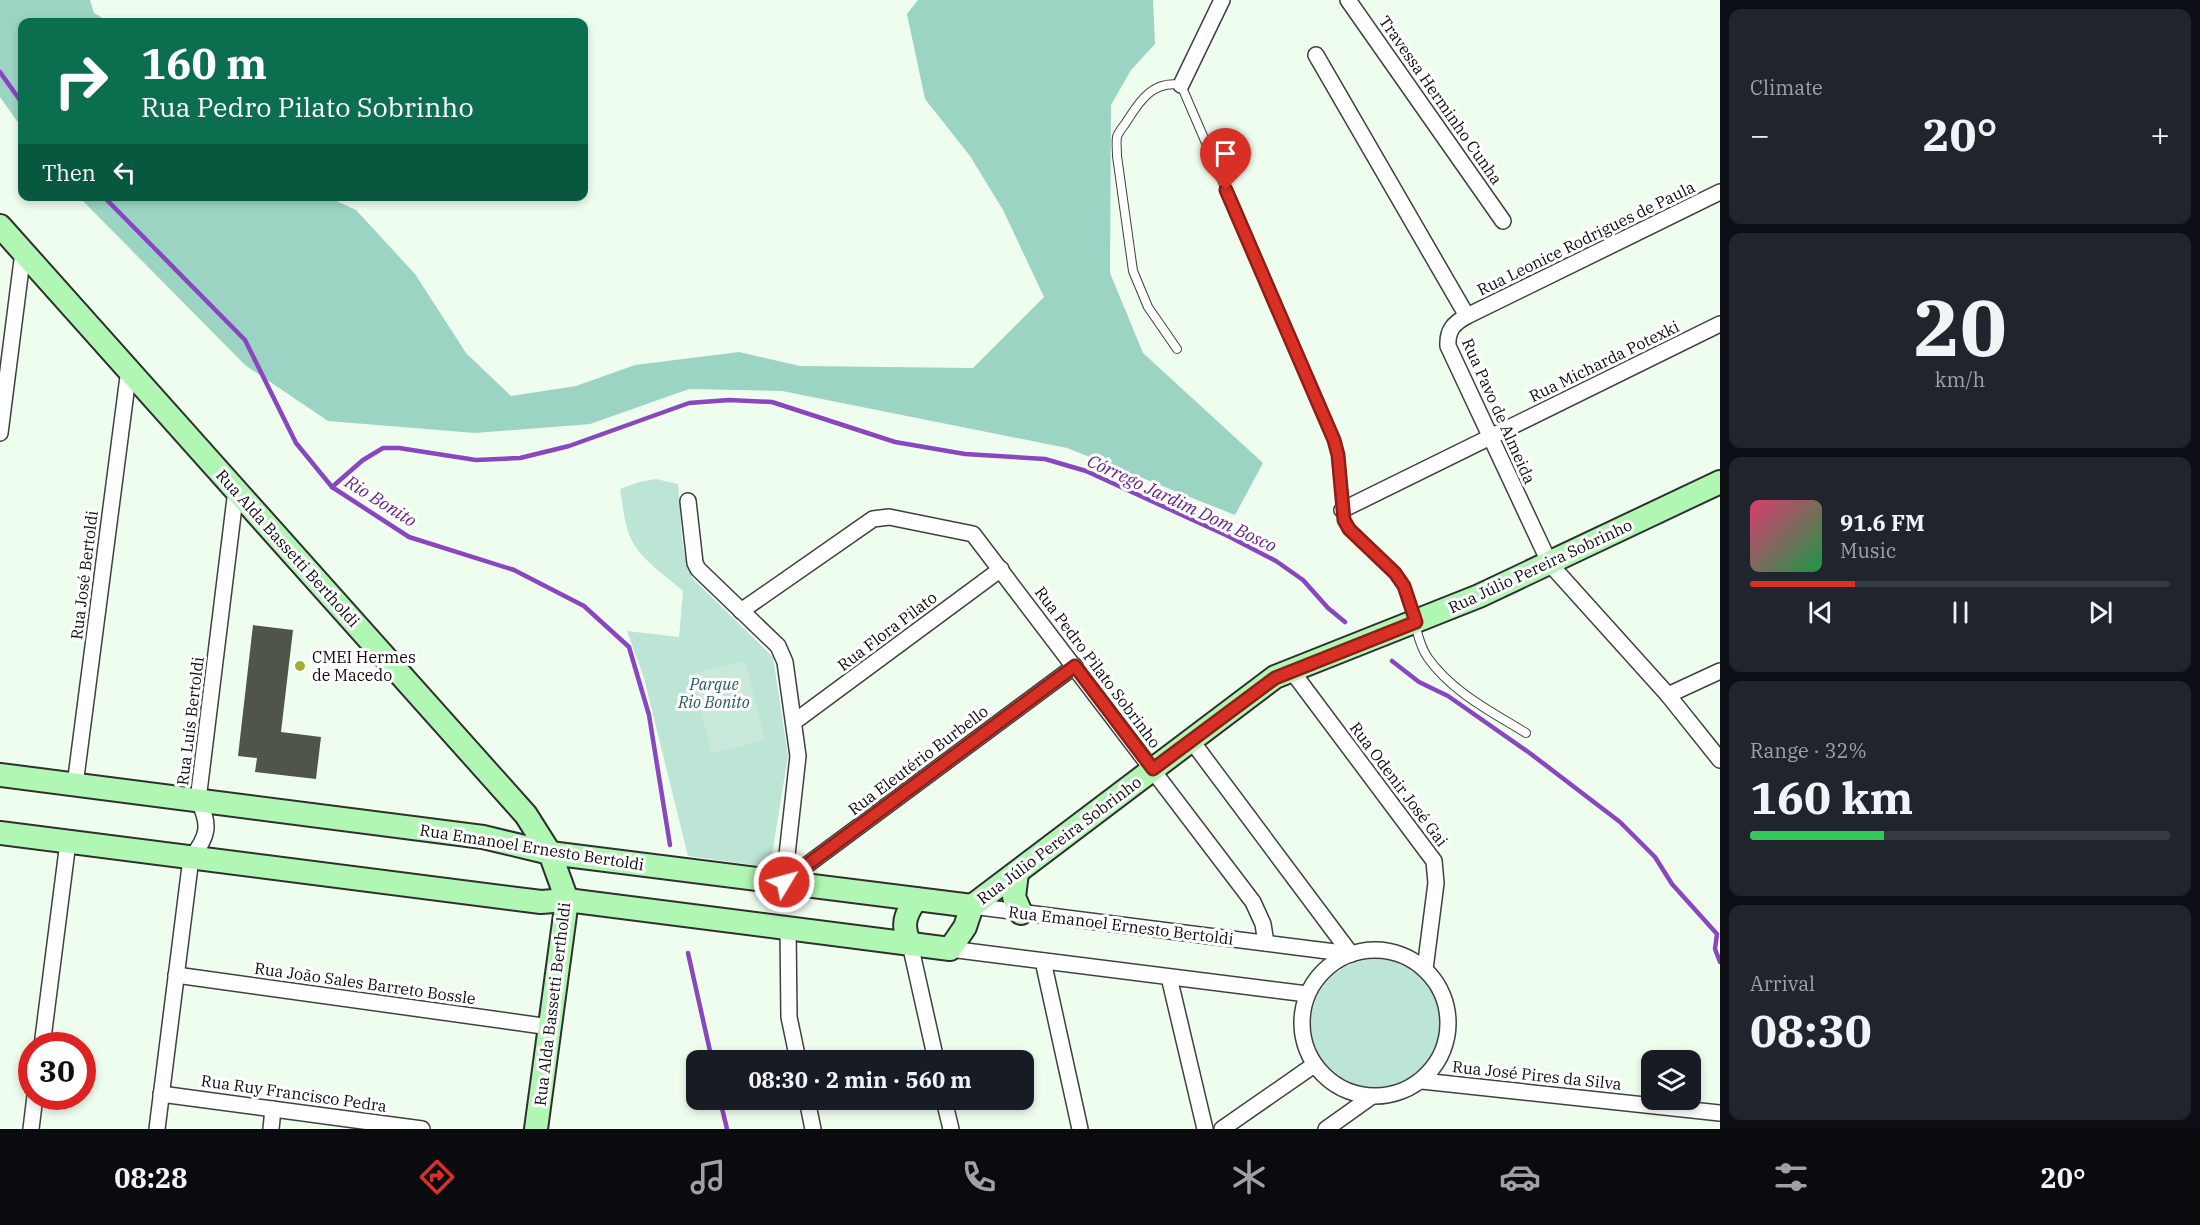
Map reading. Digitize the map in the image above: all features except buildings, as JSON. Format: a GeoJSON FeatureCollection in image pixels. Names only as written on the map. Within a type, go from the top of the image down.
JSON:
{"type":"FeatureCollection","features":[{"type":"Feature","properties":{"kind":"main road","name":"Rua Alda Bassetti Bertholdi"},"geometry":{"type":"LineString","coordinates":[[0,226],[525,814],[550,853],[567,900],[536,1129]]}},
{"type":"Feature","properties":{"kind":"main road","name":"Rua Júlio Pereira Sobrinho"},"geometry":{"type":"LineString","coordinates":[[972,906],[1265,684],[1291,670],[1416,622],[1550,564],[1720,482]]}},
{"type":"Feature","properties":{"kind":"main road","name":"Rua Emanoel Ernesto Bertoldi"},"geometry":{"type":"LineString","coordinates":[[0,775],[483,837],[550,853],[972,906]]}},
{"type":"Feature","properties":{"kind":"main road"},"geometry":{"type":"LineString","coordinates":[[0,833],[541,902],[567,900],[950,949],[965,927],[972,906]]}},
{"type":"Feature","properties":{"kind":"main road"},"geometry":{"type":"LineString","coordinates":[[1017,873],[1014,897],[1021,913]]}},
{"type":"Feature","properties":{"kind":"main road"},"geometry":{"type":"LineString","coordinates":[[910,944],[904,927],[904,917],[916,899]]}},
{"type":"Feature","properties":{"kind":"street"},"geometry":{"type":"LineString","coordinates":[[1181,85],[1222,0]]}},
{"type":"Feature","properties":{"kind":"street","name":"Travessa Herminho Cunha"},"geometry":{"type":"LineString","coordinates":[[1348,0],[1503,221]]}},
{"type":"Feature","properties":{"kind":"street","name":"Rua Pavo de Almeida"},"geometry":{"type":"LineString","coordinates":[[1316,55],[1467,316],[1452,326],[1447,335],[1448,346],[1550,564],[1668,695],[1720,760]]}},
{"type":"Feature","properties":{"kind":"street","name":"Rua Leonice Rodrigues de Paula"},"geometry":{"type":"LineString","coordinates":[[1467,316],[1720,192]]}},
{"type":"Feature","properties":{"kind":"street"},"geometry":{"type":"LineString","coordinates":[[0,433],[23,252]]}},
{"type":"Feature","properties":{"kind":"street","name":"Rua Micharda Potexki"},"geometry":{"type":"LineString","coordinates":[[1342,510],[1720,324]]}},
{"type":"Feature","properties":{"kind":"street","name":"Rua José Bertoldi"},"geometry":{"type":"LineString","coordinates":[[75,785],[129,369]]}},
{"type":"Feature","properties":{"kind":"street","name":"Rua Luís Bertoldi"},"geometry":{"type":"LineString","coordinates":[[157,1129],[190,858],[205,838],[204,812],[198,800],[236,490]]}},
{"type":"Feature","properties":{"kind":"street"},"geometry":{"type":"LineString","coordinates":[[688,501],[695,563],[703,574],[778,646],[782,653],[798,745],[798,767],[784,882]]}},
{"type":"Feature","properties":{"kind":"street","name":"Rua Pedro Pilato Sobrinho"},"geometry":{"type":"LineString","coordinates":[[741,611],[873,519],[889,517],[973,534],[1253,902],[1263,924],[1266,943]]}},
{"type":"Feature","properties":{"kind":"street","name":"Rua Flora Pilato"},"geometry":{"type":"LineString","coordinates":[[794,722],[1001,569]]}},
{"type":"Feature","properties":{"kind":"street","name":"Rua Eleutério Burbello"},"geometry":{"type":"LineString","coordinates":[[784,882],[1075,666]]}},
{"type":"Feature","properties":{"kind":"street","name":"Rua Odenir José Gai"},"geometry":{"type":"LineString","coordinates":[[1291,670],[1434,861],[1436,883],[1425,969]]}},
{"type":"Feature","properties":{"kind":"street"},"geometry":{"type":"LineString","coordinates":[[1668,695],[1720,671]]}},
{"type":"Feature","properties":{"kind":"street"},"geometry":{"type":"LineString","coordinates":[[1191,740],[1351,954]]}},
{"type":"Feature","properties":{"kind":"street"},"geometry":{"type":"LineString","coordinates":[[44,1032],[68,842]]}},
{"type":"Feature","properties":{"kind":"street","name":"Rua Emanoel Ernesto Bertoldi"},"geometry":{"type":"LineString","coordinates":[[972,906],[1351,954]]}},
{"type":"Feature","properties":{"kind":"street"},"geometry":{"type":"LineString","coordinates":[[788,928],[789,1017],[796,1050]]}},
{"type":"Feature","properties":{"kind":"street"},"geometry":{"type":"LineString","coordinates":[[910,944],[934,1050]]}},
{"type":"Feature","properties":{"kind":"street"},"geometry":{"type":"LineString","coordinates":[[950,949],[1307,994]]}},
{"type":"Feature","properties":{"kind":"street"},"geometry":{"type":"LineString","coordinates":[[1370,950],[1390,951],[1409,958],[1425,969],[1439,985],[1447,1004],[1449,1026],[1446,1046],[1436,1065],[1422,1080],[1407,1090],[1389,1096],[1371,1097],[1349,1092],[1330,1081],[1314,1065],[1304,1043],[1302,1018],[1307,994],[1318,977],[1333,963],[1351,954],[1370,950]]}},
{"type":"Feature","properties":{"kind":"street"},"geometry":{"type":"LineString","coordinates":[[1043,961],[1080,1129]]}},
{"type":"Feature","properties":{"kind":"street","name":"Rua João Sales Barreto Bossle"},"geometry":{"type":"LineString","coordinates":[[176,975],[550,1027]]}},
{"type":"Feature","properties":{"kind":"street"},"geometry":{"type":"LineString","coordinates":[[1169,977],[1204,1129]]}},
{"type":"Feature","properties":{"kind":"street"},"geometry":{"type":"LineString","coordinates":[[1222,1129],[1314,1065]]}},
{"type":"Feature","properties":{"kind":"street","name":"Rua José Pires da Silva"},"geometry":{"type":"LineString","coordinates":[[1422,1080],[1720,1113]]}},
{"type":"Feature","properties":{"kind":"street","name":"Rua Ruy Francisco Pedra"},"geometry":{"type":"LineString","coordinates":[[161,1094],[422,1129]]}},
{"type":"Feature","properties":{"kind":"street"},"geometry":{"type":"LineString","coordinates":[[1326,1129],[1371,1097]]}},
{"type":"Feature","properties":{"kind":"street"},"geometry":{"type":"LineString","coordinates":[[271,1129],[273,1109]]}},
{"type":"Feature","properties":{"kind":"street"},"geometry":{"type":"LineString","coordinates":[[31,1129],[33,1110]]}},
{"type":"Feature","properties":{"kind":"street"},"geometry":{"type":"LineString","coordinates":[[809,1110],[813,1129]]}},
{"type":"Feature","properties":{"kind":"street"},"geometry":{"type":"LineString","coordinates":[[946,1110],[951,1129]]}},
{"type":"Feature","properties":{"kind":"lane"},"geometry":{"type":"LineString","coordinates":[[1177,350],[1148,307],[1133,271],[1117,137],[1141,100],[1154,89],[1166,84],[1181,85],[1334,440],[1338,455],[1344,520],[1349,529],[1395,573],[1404,586],[1426,655],[1446,678],[1480,705],[1526,734]]}},
{"type":"Feature","properties":{"kind":"green space","name":"Parque Rio Bonito"},"geometry":{"type":"Polygon","coordinates":[[[656,479],[678,484],[683,547],[693,579],[773,657],[788,756],[770,867],[688,856],[644,678],[627,631],[679,637],[683,591],[648,562],[632,541],[625,522],[620,489],[656,479]]]}},
{"type":"Feature","properties":{"kind":"green space"},"geometry":{"type":"Polygon","coordinates":[[[745,661],[765,740],[712,753],[691,674],[745,661]]]}},
{"type":"Feature","properties":{"kind":"green space"},"geometry":{"type":"Polygon","coordinates":[[[1376,959],[1401,964],[1422,978],[1436,999],[1441,1024],[1436,1049],[1422,1070],[1401,1084],[1376,1089],[1351,1084],[1330,1070],[1316,1049],[1311,1024],[1316,999],[1330,978],[1351,964],[1376,959]]]}},
{"type":"Feature","properties":{"kind":"shaded area"},"geometry":{"type":"Polygon","coordinates":[[[0,0],[90,0],[94,13],[102,18],[18,18],[18,122],[0,97],[0,0]]]}},
{"type":"Feature","properties":{"kind":"shaded area"},"geometry":{"type":"Polygon","coordinates":[[[918,0],[1153,0],[1155,44],[1131,70],[1111,105],[1110,273],[1143,353],[1263,463],[1235,515],[1067,448],[782,391],[689,389],[590,424],[475,433],[328,421],[245,365],[83,201],[337,201],[356,210],[415,274],[466,353],[511,396],[576,386],[635,365],[739,352],[800,366],[973,368],[1044,297],[1003,210],[970,156],[925,99],[907,14],[918,0]]]}},
{"type":"Feature","properties":{"kind":"waterway","name":"Rio Bonito"},"geometry":{"type":"LineString","coordinates":[[0,72],[18,97]]}},
{"type":"Feature","properties":{"kind":"waterway","name":"Rio Bonito"},"geometry":{"type":"LineString","coordinates":[[108,201],[245,340],[296,443],[332,487],[409,537],[514,570],[584,606],[629,647],[649,715],[670,845]]}},
{"type":"Feature","properties":{"kind":"waterway","name":"Córrego Jardim Dom Bosco"},"geometry":{"type":"LineString","coordinates":[[332,487],[363,460],[383,448],[399,448],[476,460],[520,458],[569,446],[689,403],[729,400],[772,402],[895,442],[965,454],[1045,459],[1086,471],[1228,536],[1276,561],[1303,580],[1328,608],[1345,622]]}},
{"type":"Feature","properties":{"kind":"waterway","name":"Córrego Jardim Dom Bosco"},"geometry":{"type":"LineString","coordinates":[[1392,661],[1419,682],[1448,696],[1531,754],[1620,822],[1655,857],[1672,884],[1717,934],[1715,949],[1720,962]]}},
{"type":"Feature","properties":{"kind":"waterway","name":"Rio Bonito"},"geometry":{"type":"LineString","coordinates":[[688,953],[710,1050]]}},
{"type":"Feature","properties":{"kind":"waterway","name":"Rio Bonito"},"geometry":{"type":"LineString","coordinates":[[722,1110],[727,1129]]}},
{"type":"Feature","properties":{"kind":"place","name":"CMEI Hermes de Macedo"},"geometry":{"type":"Point","coordinates":[300,666]}},
{"type":"Feature","properties":{"kind":"route"},"geometry":{"type":"LineString","coordinates":[[784,882],[1075,666],[1153,769],[1275,678],[1416,622],[1410,600],[1395,573],[1349,529],[1344,520],[1340,468],[1334,440],[1226,190]]}}]}
